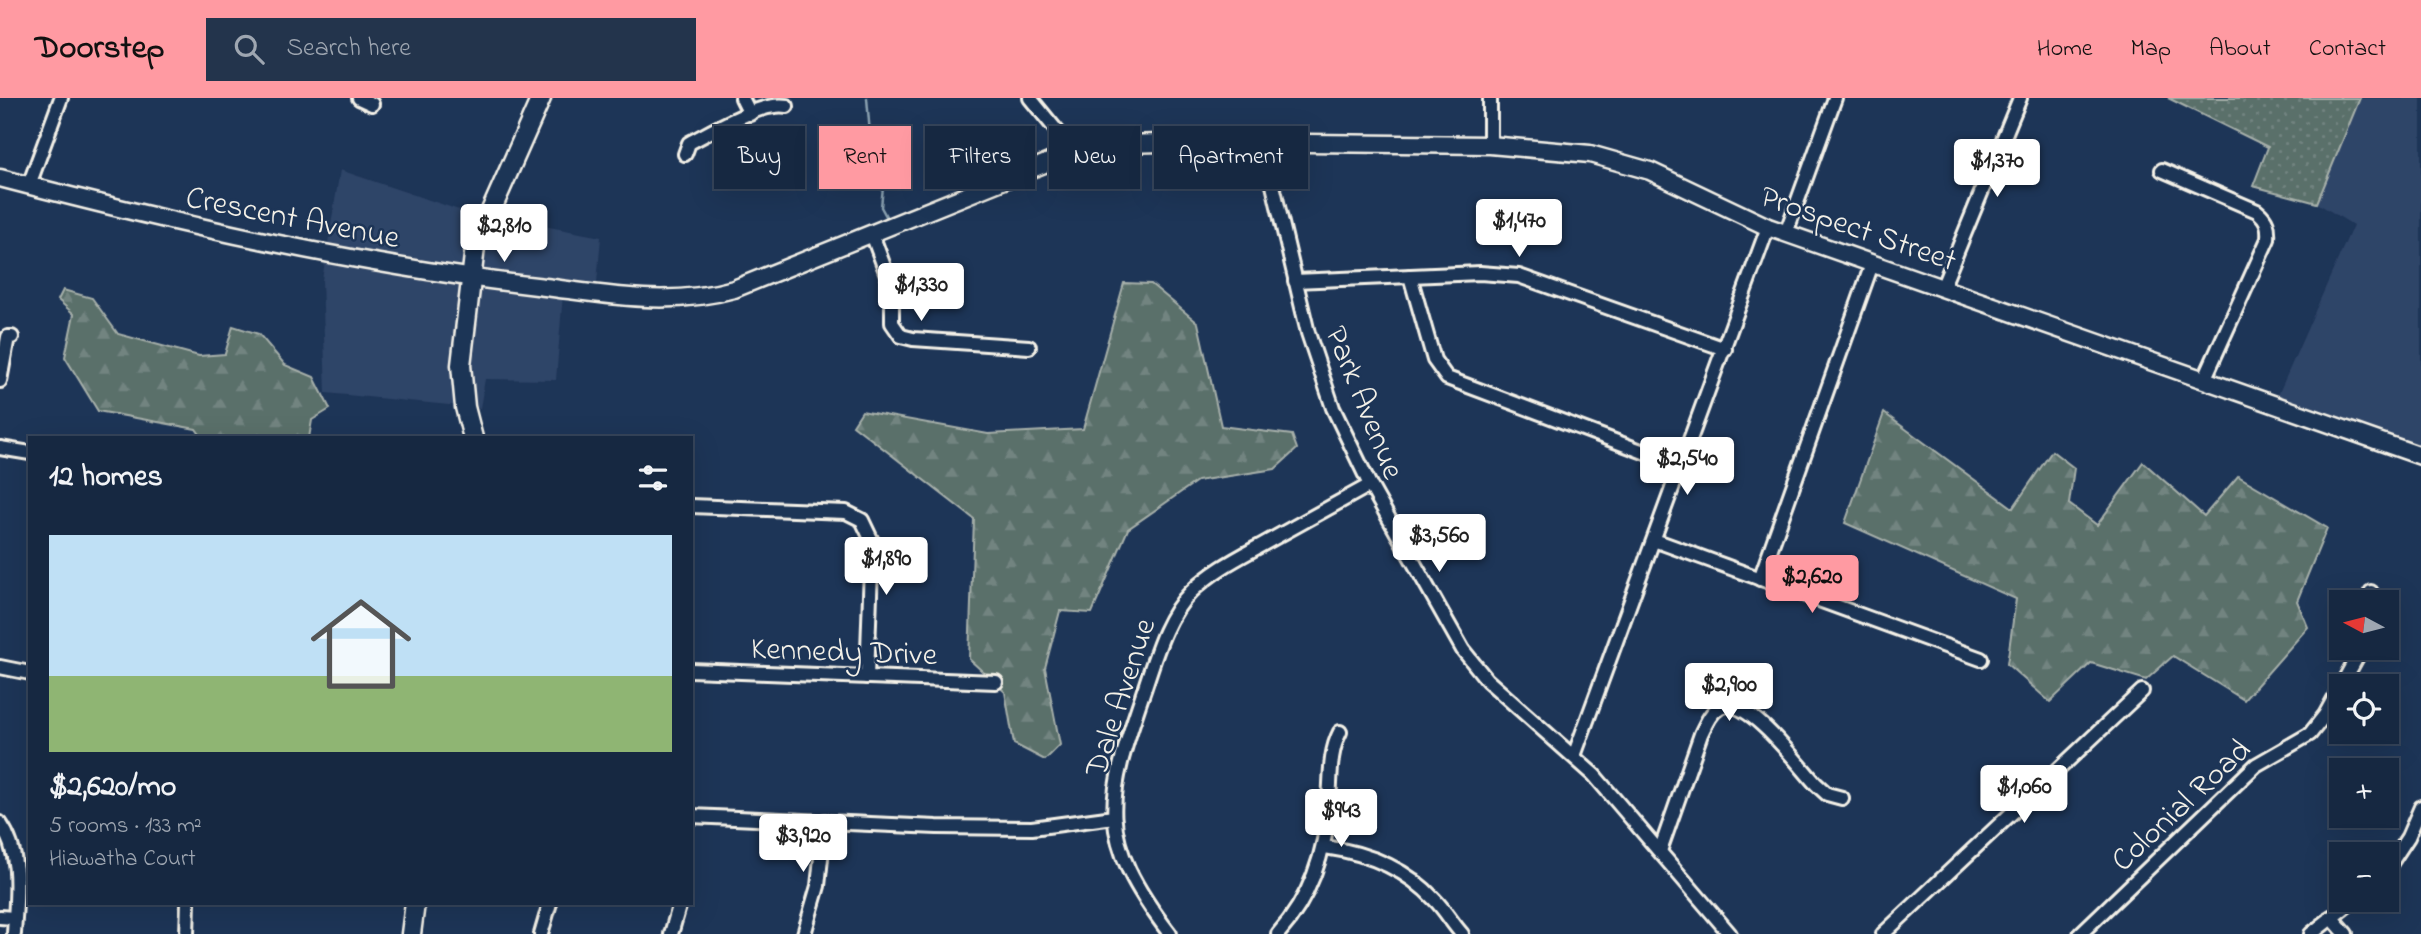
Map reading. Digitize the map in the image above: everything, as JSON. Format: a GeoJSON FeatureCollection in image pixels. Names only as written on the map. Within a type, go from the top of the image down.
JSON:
{"type":"FeatureCollection","features":[{"type":"Feature","properties":{"kind":"main road"},"geometry":{"type":"LineString","coordinates":[[472,436],[461,376],[470,278],[480,232],[541,98]]}},
{"type":"Feature","properties":{"kind":"main road","name":"Prospect Street"},"geometry":{"type":"LineString","coordinates":[[1308,143],[1554,148],[1625,162],[1768,227],[1943,286],[2421,456]]}},
{"type":"Feature","properties":{"kind":"main road","name":"Crescent Avenue"},"geometry":{"type":"LineString","coordinates":[[0,178],[231,236],[470,278],[644,299],[688,299],[734,289],[1049,163]]}},
{"type":"Feature","properties":{"kind":"main road"},"geometry":{"type":"LineString","coordinates":[[411,934],[415,905]]}},
{"type":"Feature","properties":{"kind":"street"},"geometry":{"type":"LineString","coordinates":[[29,185],[61,98]]}},
{"type":"Feature","properties":{"kind":"street"},"geometry":{"type":"LineString","coordinates":[[359,98],[372,104]]}},
{"type":"Feature","properties":{"kind":"street"},"geometry":{"type":"LineString","coordinates":[[742,98],[750,114]]}},
{"type":"Feature","properties":{"kind":"street"},"geometry":{"type":"LineString","coordinates":[[1030,98],[1053,126]]}},
{"type":"Feature","properties":{"kind":"street"},"geometry":{"type":"LineString","coordinates":[[1490,98],[1490,145]]}},
{"type":"Feature","properties":{"kind":"street"},"geometry":{"type":"LineString","coordinates":[[1786,233],[1835,98]]}},
{"type":"Feature","properties":{"kind":"street"},"geometry":{"type":"LineString","coordinates":[[1943,286],[2020,98]]}},
{"type":"Feature","properties":{"kind":"street"},"geometry":{"type":"LineString","coordinates":[[685,155],[688,143],[776,104],[787,106]]}},
{"type":"Feature","properties":{"kind":"street"},"geometry":{"type":"LineString","coordinates":[[2162,170],[2257,211],[2267,222],[2269,230],[2268,239],[2204,380]]}},
{"type":"Feature","properties":{"kind":"street","name":"Park Avenue"},"geometry":{"type":"LineString","coordinates":[[1274,189],[1320,371],[1349,444],[1474,666],[1574,756],[1730,934]]}},
{"type":"Feature","properties":{"kind":"street"},"geometry":{"type":"LineString","coordinates":[[1574,756],[1768,227]]}},
{"type":"Feature","properties":{"kind":"street"},"geometry":{"type":"LineString","coordinates":[[872,234],[891,288],[892,323],[901,335],[913,340],[1029,347]]}},
{"type":"Feature","properties":{"kind":"street"},"geometry":{"type":"LineString","coordinates":[[1760,579],[1872,264]]}},
{"type":"Feature","properties":{"kind":"street"},"geometry":{"type":"LineString","coordinates":[[1295,281],[1480,273],[1519,276],[1724,349]]}},
{"type":"Feature","properties":{"kind":"street"},"geometry":{"type":"LineString","coordinates":[[1410,276],[1434,360],[1447,377],[1681,466]]}},
{"type":"Feature","properties":{"kind":"street"},"geometry":{"type":"LineString","coordinates":[[0,381],[8,337],[12,337]]}},
{"type":"Feature","properties":{"kind":"street"},"geometry":{"type":"LineString","coordinates":[[0,448],[28,453]]}},
{"type":"Feature","properties":{"kind":"street","name":"Dale Avenue"},"geometry":{"type":"LineString","coordinates":[[1170,934],[1129,872],[1114,817],[1118,768],[1152,666],[1178,607],[1219,569],[1370,485]]}},
{"type":"Feature","properties":{"kind":"street"},"geometry":{"type":"LineString","coordinates":[[693,506],[846,512],[855,515],[866,525],[872,541],[867,677]]}},
{"type":"Feature","properties":{"kind":"street"},"geometry":{"type":"LineString","coordinates":[[1654,540],[1981,659]]}},
{"type":"Feature","properties":{"kind":"street","name":"Colonial Road"},"geometry":{"type":"LineString","coordinates":[[2080,934],[2256,765],[2310,734],[2325,715],[2355,660]]}},
{"type":"Feature","properties":{"kind":"street"},"geometry":{"type":"LineString","coordinates":[[0,667],[28,673]]}},
{"type":"Feature","properties":{"kind":"street","name":"Kennedy Drive"},"geometry":{"type":"LineString","coordinates":[[693,670],[996,682]]}},
{"type":"Feature","properties":{"kind":"street"},"geometry":{"type":"LineString","coordinates":[[1883,934],[2142,691]]}},
{"type":"Feature","properties":{"kind":"street"},"geometry":{"type":"LineString","coordinates":[[1660,851],[1709,716],[1729,705],[1751,713],[1816,785],[1827,794],[1842,798]]}},
{"type":"Feature","properties":{"kind":"street"},"geometry":{"type":"LineString","coordinates":[[1278,934],[1308,889],[1325,847],[1332,761],[1340,732]]}},
{"type":"Feature","properties":{"kind":"street"},"geometry":{"type":"LineString","coordinates":[[2399,851],[2421,807]]}},
{"type":"Feature","properties":{"kind":"street"},"geometry":{"type":"LineString","coordinates":[[693,816],[937,827],[1032,828],[1114,817]]}},
{"type":"Feature","properties":{"kind":"street"},"geometry":{"type":"LineString","coordinates":[[804,934],[818,886],[825,821]]}},
{"type":"Feature","properties":{"kind":"street"},"geometry":{"type":"LineString","coordinates":[[0,823],[14,853],[14,934]]}},
{"type":"Feature","properties":{"kind":"street"},"geometry":{"type":"LineString","coordinates":[[1325,847],[1365,855],[1400,871],[1434,898],[1462,934]]}},
{"type":"Feature","properties":{"kind":"street"},"geometry":{"type":"LineString","coordinates":[[187,934],[188,905]]}},
{"type":"Feature","properties":{"kind":"street"},"geometry":{"type":"LineString","coordinates":[[541,934],[549,905]]}},
{"type":"Feature","properties":{"kind":"street"},"geometry":{"type":"LineString","coordinates":[[671,934],[679,905]]}},
{"type":"Feature","properties":{"kind":"street"},"geometry":{"type":"LineString","coordinates":[[2311,934],[2338,912]]}},
{"type":"Feature","properties":{"kind":"street"},"geometry":{"type":"LineString","coordinates":[[0,917],[15,918]]}},
{"type":"Feature","properties":{"kind":"street"},"geometry":{"type":"LineString","coordinates":[[2331,917],[2346,934]]}},
{"type":"Feature","properties":{"kind":"shaded area"},"geometry":{"type":"Polygon","coordinates":[[[2360,98],[2421,98],[2421,451],[2275,402],[2353,225],[2317,203],[2360,98]]]}},
{"type":"Feature","properties":{"kind":"shaded area"},"geometry":{"type":"Polygon","coordinates":[[[340,170],[456,209],[601,237],[597,283],[564,281],[556,380],[485,379],[480,408],[326,393],[322,280],[340,170]]]}},
{"type":"Feature","properties":{"kind":"green space"},"geometry":{"type":"Polygon","coordinates":[[[2168,98],[2360,98],[2317,203],[2253,186],[2268,147],[2168,98]]]}},
{"type":"Feature","properties":{"kind":"green space"},"geometry":{"type":"Polygon","coordinates":[[[1124,283],[1151,284],[1198,323],[1221,426],[1292,435],[1297,449],[1275,469],[1197,481],[1128,529],[1092,613],[1060,611],[1045,668],[1060,745],[1045,760],[1014,744],[1005,692],[969,659],[974,519],[853,425],[862,411],[988,434],[1083,429],[1124,283]]]}},
{"type":"Feature","properties":{"kind":"green space"},"geometry":{"type":"Polygon","coordinates":[[[63,290],[92,298],[118,334],[199,356],[225,354],[233,326],[259,334],[285,365],[314,377],[330,409],[312,420],[309,436],[201,436],[196,429],[98,411],[65,357],[74,314],[58,300],[63,290]]]}},
{"type":"Feature","properties":{"kind":"green space"},"geometry":{"type":"Polygon","coordinates":[[[1884,413],[2013,508],[2052,451],[2074,468],[2069,504],[2097,525],[2143,462],[2204,516],[2238,476],[2327,528],[2297,601],[2308,627],[2244,700],[2173,656],[2146,680],[2091,663],[2050,702],[2007,664],[2016,599],[1845,523],[1884,413]]]}},
{"type":"Feature","properties":{"kind":"waterway"},"geometry":{"type":"LineString","coordinates":[[867,98],[870,134],[881,160],[884,177],[881,207],[887,218]]}}]}
